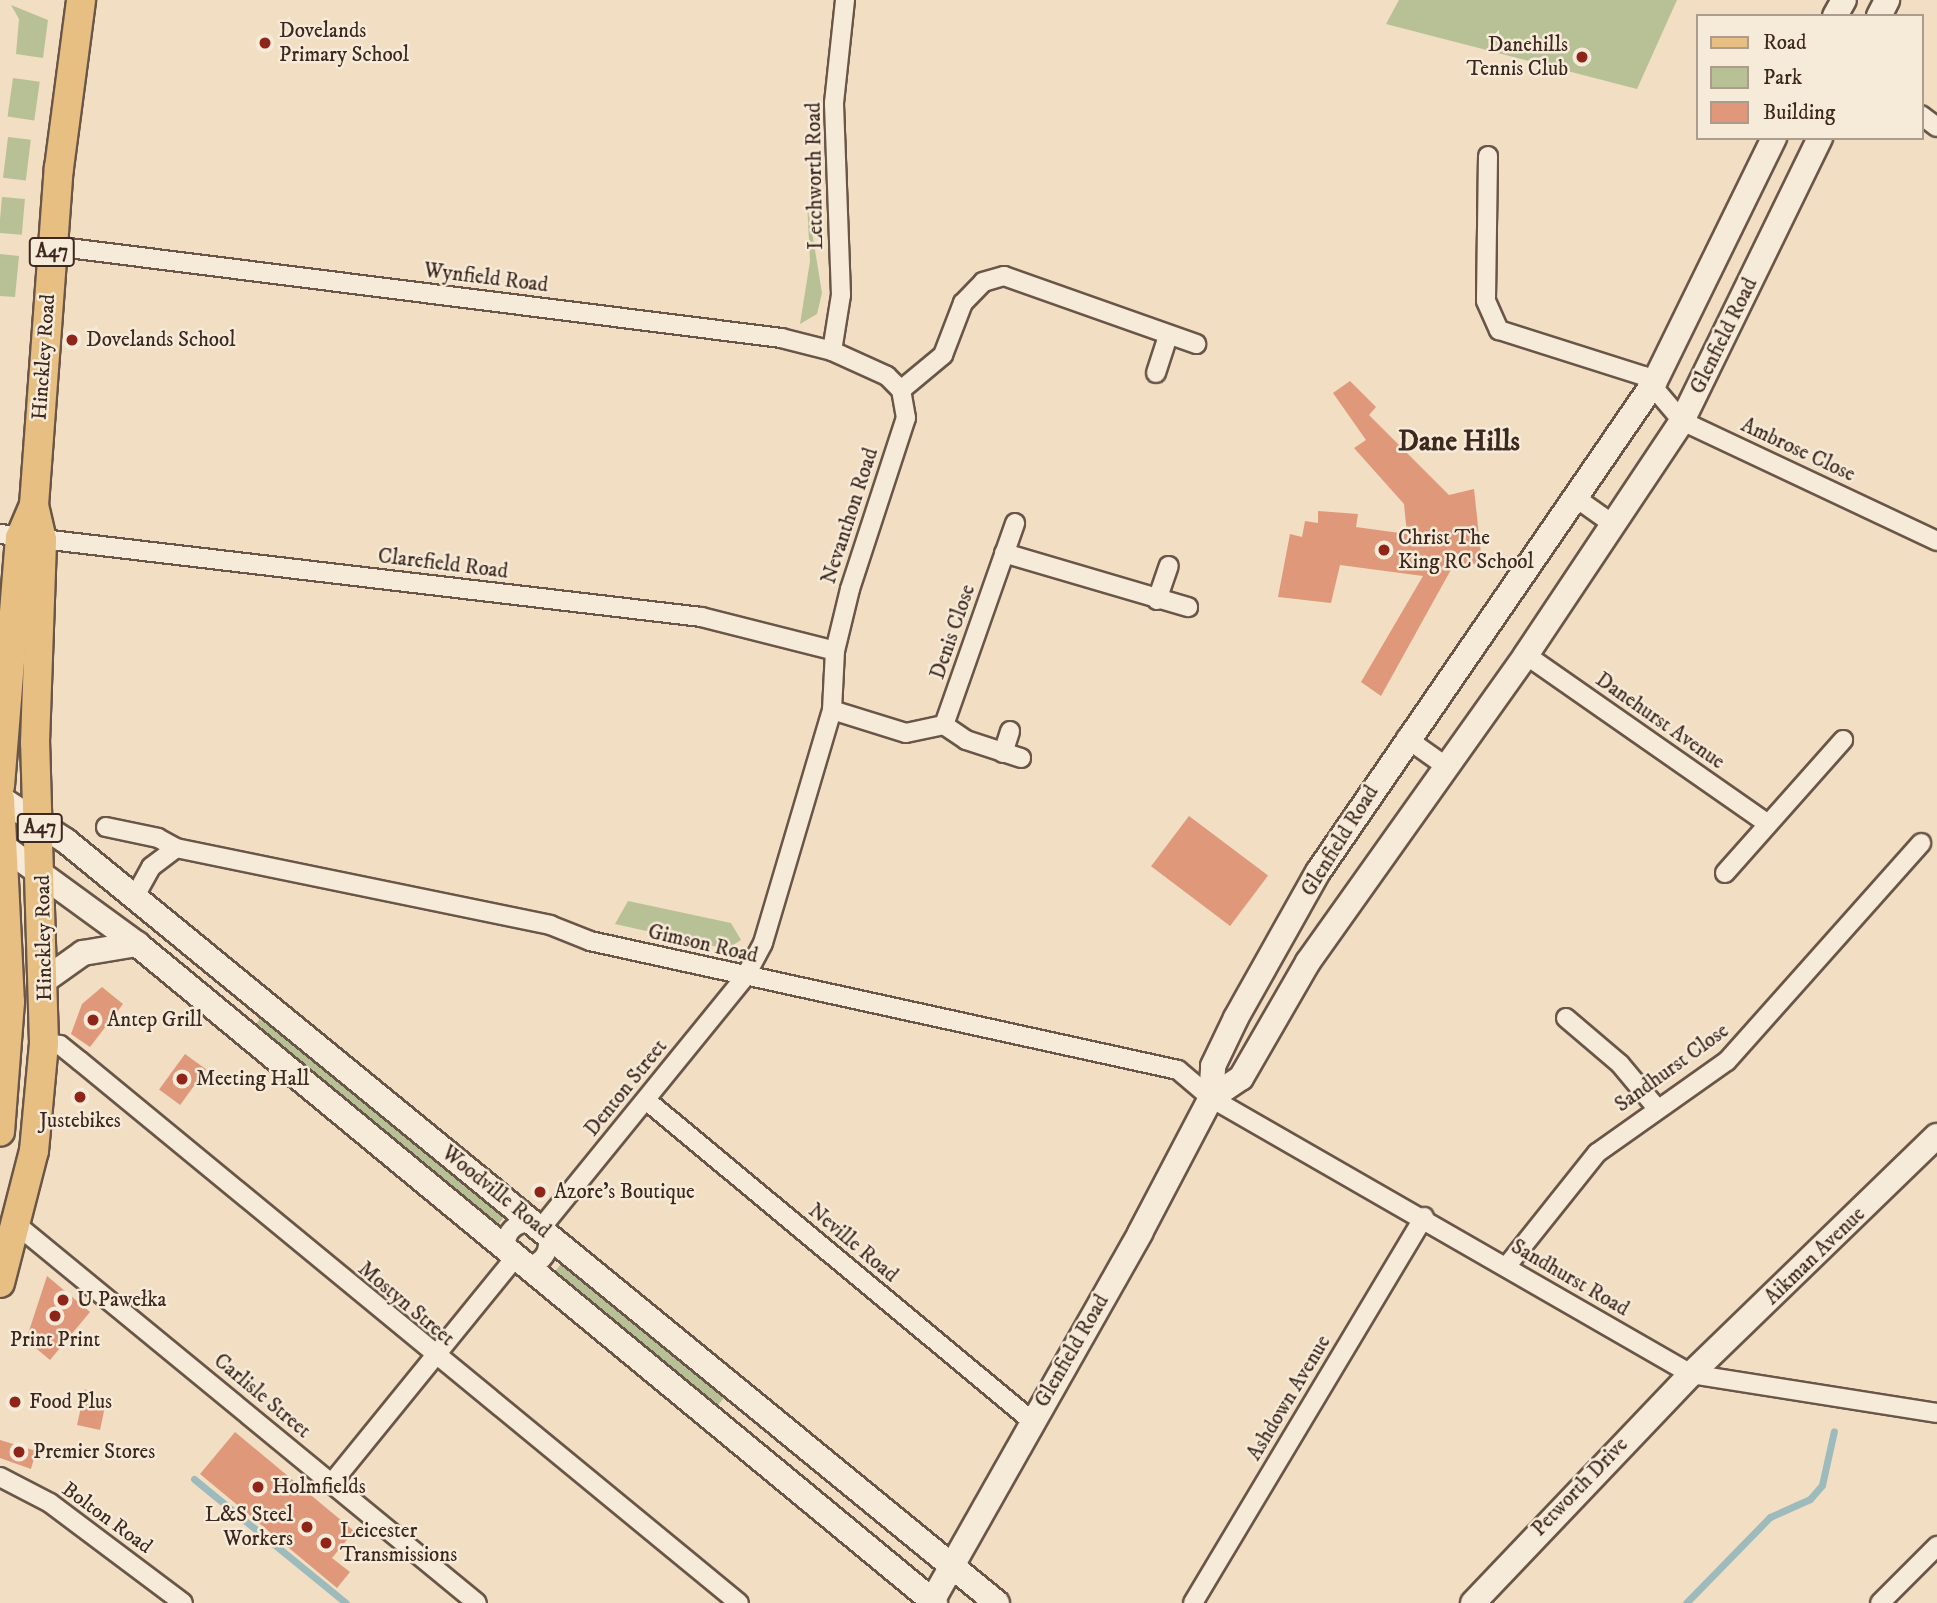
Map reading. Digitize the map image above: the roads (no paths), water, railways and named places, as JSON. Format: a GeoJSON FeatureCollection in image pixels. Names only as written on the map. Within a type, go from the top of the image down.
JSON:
{"type":"FeatureCollection","features":[{"type":"Feature","properties":{"kind":"main road","name":"Hinckley Road"},"geometry":{"type":"LineString","coordinates":[[0,786],[3,688],[21,537],[34,505],[53,246],[77,1]]}},
{"type":"Feature","properties":{"kind":"main road","name":"Hinckley Road"},"geometry":{"type":"LineString","coordinates":[[0,1283],[17,1226],[34,1151],[44,1043],[44,871],[21,537]]}},
{"type":"Feature","properties":{"kind":"main road","name":"Hinckley Road"},"geometry":{"type":"LineString","coordinates":[[0,799],[5,1000],[0,1132]]}},
{"type":"Feature","properties":{"kind":"street","name":"Letchworth Road"},"geometry":{"type":"LineString","coordinates":[[832,351],[841,295],[834,103],[845,0]]}},
{"type":"Feature","properties":{"kind":"street","name":"Glenfield Road"},"geometry":{"type":"LineString","coordinates":[[932,1602],[949,1566],[1211,1098],[1213,1066],[1236,1018],[1318,872],[1406,738],[1654,383],[1773,140]]}},
{"type":"Feature","properties":{"kind":"street","name":"Glenfield Road"},"geometry":{"type":"LineString","coordinates":[[1211,1098],[1241,1078],[1308,962],[1444,765],[1526,655],[1682,421],[1819,140]]}},
{"type":"Feature","properties":{"kind":"street"},"geometry":{"type":"LineString","coordinates":[[1488,156],[1490,318],[1515,338],[1654,383]]}},
{"type":"Feature","properties":{"kind":"street","name":"Wynfield Road"},"geometry":{"type":"LineString","coordinates":[[53,246],[781,338],[832,351],[887,376],[901,390]]}},
{"type":"Feature","properties":{"kind":"street"},"geometry":{"type":"LineString","coordinates":[[901,390],[943,355],[962,303],[983,282],[1004,276],[1196,344]]}},
{"type":"Feature","properties":{"kind":"street"},"geometry":{"type":"LineString","coordinates":[[1156,373],[1168,335]]}},
{"type":"Feature","properties":{"kind":"street","name":"Ambrose Close"},"geometry":{"type":"LineString","coordinates":[[1654,383],[1682,421],[1937,541]]}},
{"type":"Feature","properties":{"kind":"street","name":"Nevanthon Road"},"geometry":{"type":"LineString","coordinates":[[745,977],[763,943],[832,710],[835,651],[906,418],[901,390]]}},
{"type":"Feature","properties":{"kind":"street"},"geometry":{"type":"LineString","coordinates":[[1576,498],[1614,525]]}},
{"type":"Feature","properties":{"kind":"street","name":"Denis Close"},"geometry":{"type":"LineString","coordinates":[[944,725],[1015,523]]}},
{"type":"Feature","properties":{"kind":"street","name":"Clarefield Road"},"geometry":{"type":"LineString","coordinates":[[21,537],[701,617],[835,651]]}},
{"type":"Feature","properties":{"kind":"street"},"geometry":{"type":"LineString","coordinates":[[1004,553],[1188,607]]}},
{"type":"Feature","properties":{"kind":"street"},"geometry":{"type":"LineString","coordinates":[[1157,600],[1169,566]]}},
{"type":"Feature","properties":{"kind":"street","name":"Danehurst Avenue"},"geometry":{"type":"LineString","coordinates":[[1526,655],[1768,824]]}},
{"type":"Feature","properties":{"kind":"street"},"geometry":{"type":"LineString","coordinates":[[832,710],[906,733],[944,725],[1012,755],[1010,731]]}},
{"type":"Feature","properties":{"kind":"street"},"geometry":{"type":"LineString","coordinates":[[1406,738],[1444,765]]}},
{"type":"Feature","properties":{"kind":"street"},"geometry":{"type":"LineString","coordinates":[[1725,873],[1843,740]]}},
{"type":"Feature","properties":{"kind":"street","name":"Woodville Road"},"geometry":{"type":"LineString","coordinates":[[0,799],[39,823],[134,898],[997,1603]]}},
{"type":"Feature","properties":{"kind":"street","name":"Gimson Road"},"geometry":{"type":"LineString","coordinates":[[106,827],[158,838],[176,848],[550,925],[590,941],[745,977],[1178,1070],[1211,1098]]}},
{"type":"Feature","properties":{"kind":"street","name":"Sandhurst Close"},"geometry":{"type":"LineString","coordinates":[[1506,1267],[1597,1153],[1656,1107],[1727,1061],[1755,1034],[1921,843]]}},
{"type":"Feature","properties":{"kind":"street","name":"Woodville Road"},"geometry":{"type":"LineString","coordinates":[[2,845],[44,871],[137,944],[513,1260],[932,1602]]}},
{"type":"Feature","properties":{"kind":"street"},"geometry":{"type":"LineString","coordinates":[[134,898],[151,867],[176,848]]}},
{"type":"Feature","properties":{"kind":"street"},"geometry":{"type":"LineString","coordinates":[[45,980],[83,953],[137,944]]}},
{"type":"Feature","properties":{"kind":"street","name":"Denton Street"},"geometry":{"type":"LineString","coordinates":[[541,1228],[745,977]]}},
{"type":"Feature","properties":{"kind":"street"},"geometry":{"type":"LineString","coordinates":[[1566,1018],[1620,1064],[1656,1107]]}},
{"type":"Feature","properties":{"kind":"street","name":"Mostyn Street"},"geometry":{"type":"LineString","coordinates":[[44,1043],[60,1045],[80,1061],[432,1356],[739,1603]]}},
{"type":"Feature","properties":{"kind":"street","name":"Sandhurst Road"},"geometry":{"type":"LineString","coordinates":[[1211,1098],[1424,1217],[1691,1374],[1937,1413]]}},
{"type":"Feature","properties":{"kind":"street","name":"Neville Road"},"geometry":{"type":"LineString","coordinates":[[646,1100],[1032,1421]]}},
{"type":"Feature","properties":{"kind":"street","name":"Aikman Avenue"},"geometry":{"type":"LineString","coordinates":[[1691,1374],[1937,1136]]}},
{"type":"Feature","properties":{"kind":"street","name":"Ashdown Avenue"},"geometry":{"type":"LineString","coordinates":[[1193,1603],[1424,1217]]}},
{"type":"Feature","properties":{"kind":"street"},"geometry":{"type":"LineString","coordinates":[[528,1223],[541,1228],[548,1239],[543,1258],[532,1265],[513,1260],[506,1240],[514,1227],[528,1223]]}},
{"type":"Feature","properties":{"kind":"street","name":"Carlisle Street"},"geometry":{"type":"LineString","coordinates":[[17,1226],[477,1603]]}},
{"type":"Feature","properties":{"kind":"street"},"geometry":{"type":"LineString","coordinates":[[331,1484],[432,1356],[513,1260]]}},
{"type":"Feature","properties":{"kind":"street","name":"Petworth Drive"},"geometry":{"type":"LineString","coordinates":[[1473,1603],[1691,1374]]}},
{"type":"Feature","properties":{"kind":"street"},"geometry":{"type":"LineString","coordinates":[[719,1428],[745,1399]]}},
{"type":"Feature","properties":{"kind":"street","name":"Bolton Road"},"geometry":{"type":"LineString","coordinates":[[0,1477],[50,1503],[183,1603]]}},
{"type":"Feature","properties":{"kind":"street"},"geometry":{"type":"LineString","coordinates":[[1880,1603],[1937,1546]]}},
{"type":"Feature","properties":{"kind":"waterway"},"geometry":{"type":"LineString","coordinates":[[1686,1603],[1770,1517],[1810,1499],[1822,1485],[1834,1431]]}},
{"type":"Feature","properties":{"kind":"waterway"},"geometry":{"type":"LineString","coordinates":[[194,1479],[346,1603]]}},
{"type":"Feature","properties":{"kind":"place","name":"Dovelands Primary School"},"geometry":{"type":"Point","coordinates":[265,43]}},
{"type":"Feature","properties":{"kind":"place","name":"Danehills Tennis Club"},"geometry":{"type":"Point","coordinates":[1582,57]}},
{"type":"Feature","properties":{"kind":"place","name":"Dovelands School"},"geometry":{"type":"Point","coordinates":[72,340]}},
{"type":"Feature","properties":{"kind":"place","name":"Christ The King RC School"},"geometry":{"type":"Point","coordinates":[1384,550]}},
{"type":"Feature","properties":{"kind":"place","name":"Antep Grill"},"geometry":{"type":"Point","coordinates":[93,1020]}},
{"type":"Feature","properties":{"kind":"place","name":"Meeting Hall"},"geometry":{"type":"Point","coordinates":[182,1079]}},
{"type":"Feature","properties":{"kind":"place","name":"Justebikes"},"geometry":{"type":"Point","coordinates":[80,1097]}},
{"type":"Feature","properties":{"kind":"place","name":"Azore's Boutique"},"geometry":{"type":"Point","coordinates":[540,1192]}},
{"type":"Feature","properties":{"kind":"place","name":"U Pawełka"},"geometry":{"type":"Point","coordinates":[63,1300]}},
{"type":"Feature","properties":{"kind":"place","name":"Print Print"},"geometry":{"type":"Point","coordinates":[55,1316]}},
{"type":"Feature","properties":{"kind":"place","name":"Food Plus"},"geometry":{"type":"Point","coordinates":[15,1402]}},
{"type":"Feature","properties":{"kind":"place","name":"Premier Stores"},"geometry":{"type":"Point","coordinates":[19,1452]}},
{"type":"Feature","properties":{"kind":"place","name":"Holmfields"},"geometry":{"type":"Point","coordinates":[258,1487]}},
{"type":"Feature","properties":{"kind":"place","name":"L&S Steel Workers"},"geometry":{"type":"Point","coordinates":[307,1527]}},
{"type":"Feature","properties":{"kind":"place","name":"Leicester Transmissions"},"geometry":{"type":"Point","coordinates":[326,1543]}},
{"type":"Feature","properties":{"kind":"district","name":"Dane Hills"},"geometry":{"type":"Point","coordinates":[1459,442]}}]}
